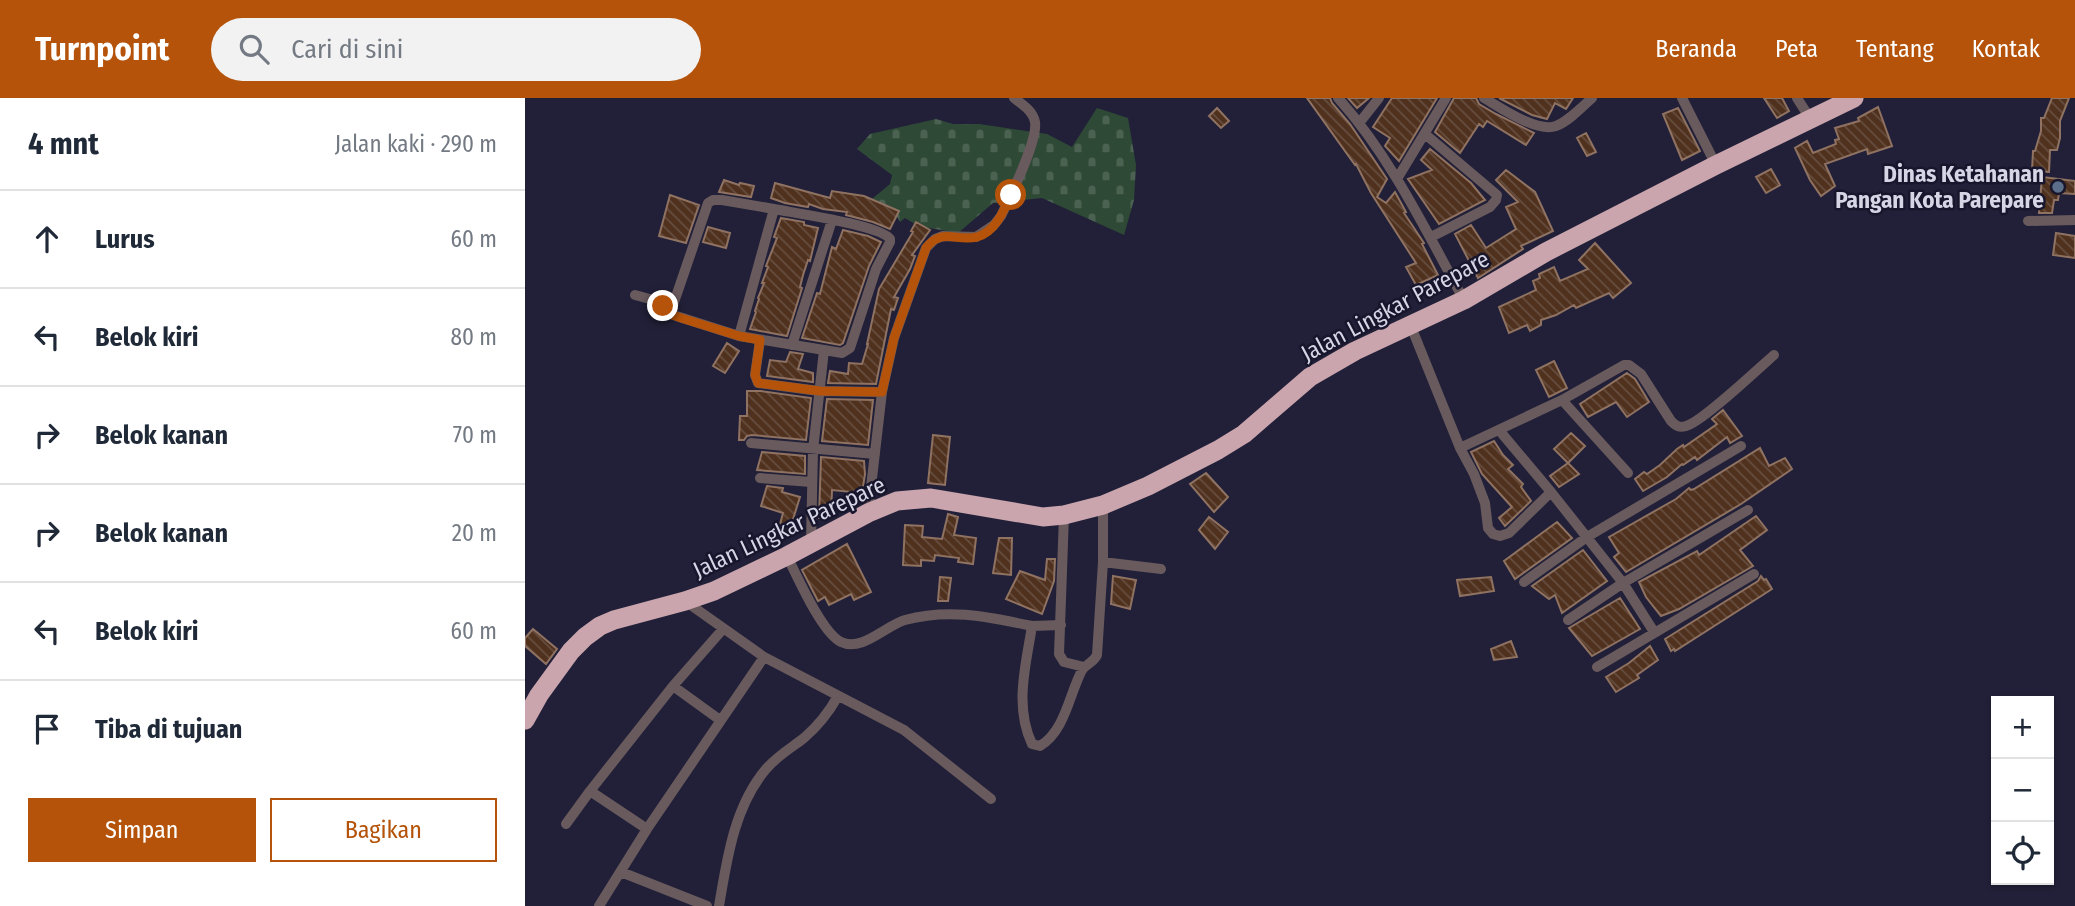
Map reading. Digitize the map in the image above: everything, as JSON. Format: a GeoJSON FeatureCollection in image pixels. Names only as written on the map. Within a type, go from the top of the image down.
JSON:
{"type":"FeatureCollection","features":[{"type":"Feature","properties":{"kind":"highway","name":"Jalan Lingkar Parepare"},"geometry":{"type":"LineString","coordinates":[[525,720],[539,695],[571,651],[600,626],[714,591],[897,501],[931,498],[1043,517],[1064,515],[1103,505],[1148,486],[1218,450],[1244,434],[1310,377],[1355,351],[1464,300],[1546,252],[1854,98]]}},
{"type":"Feature","properties":{"kind":"street"},"geometry":{"type":"LineString","coordinates":[[868,513],[882,392],[894,338],[926,248],[935,239],[943,236],[976,237],[1001,216],[1031,145],[1035,126],[1035,119],[1028,109],[1014,98]]}},
{"type":"Feature","properties":{"kind":"street"},"geometry":{"type":"LineString","coordinates":[[1339,98],[1360,122],[1397,179],[1464,300]]}},
{"type":"Feature","properties":{"kind":"street"},"geometry":{"type":"LineString","coordinates":[[1360,122],[1378,98]]}},
{"type":"Feature","properties":{"kind":"street"},"geometry":{"type":"LineString","coordinates":[[1397,179],[1446,98]]}},
{"type":"Feature","properties":{"kind":"street"},"geometry":{"type":"LineString","coordinates":[[1484,98],[1514,115],[1549,128],[1559,125],[1592,98]]}},
{"type":"Feature","properties":{"kind":"street"},"geometry":{"type":"LineString","coordinates":[[1682,98],[1716,165]]}},
{"type":"Feature","properties":{"kind":"street"},"geometry":{"type":"LineString","coordinates":[[1797,98],[1811,120]]}},
{"type":"Feature","properties":{"kind":"street"},"geometry":{"type":"LineString","coordinates":[[1425,134],[1497,195],[1490,207],[1431,237]]}},
{"type":"Feature","properties":{"kind":"street"},"geometry":{"type":"LineString","coordinates":[[635,295],[657,301],[670,314],[739,336],[842,353],[850,348],[876,269],[890,242],[889,236],[832,220],[713,200],[708,203],[670,314]]}},
{"type":"Feature","properties":{"kind":"street"},"geometry":{"type":"LineString","coordinates":[[739,336],[774,209]]}},
{"type":"Feature","properties":{"kind":"street"},"geometry":{"type":"LineString","coordinates":[[792,345],[832,220]]}},
{"type":"Feature","properties":{"kind":"street"},"geometry":{"type":"LineString","coordinates":[[2028,220],[2075,220]]}},
{"type":"Feature","properties":{"kind":"street"},"geometry":{"type":"LineString","coordinates":[[1410,324],[1478,484],[1486,509],[1488,528],[1493,534],[1500,536],[1509,533],[1551,492]]}},
{"type":"Feature","properties":{"kind":"street"},"geometry":{"type":"LineString","coordinates":[[760,340],[755,375],[758,383],[820,391],[882,392]]}},
{"type":"Feature","properties":{"kind":"street"},"geometry":{"type":"LineString","coordinates":[[811,542],[813,450],[824,350]]}},
{"type":"Feature","properties":{"kind":"street"},"geometry":{"type":"LineString","coordinates":[[1461,448],[1563,400],[1616,369],[1629,365],[1641,374],[1671,421],[1683,427],[1705,414],[1774,355]]}},
{"type":"Feature","properties":{"kind":"street"},"geometry":{"type":"LineString","coordinates":[[1563,400],[1628,473]]}},
{"type":"Feature","properties":{"kind":"street"},"geometry":{"type":"LineString","coordinates":[[1499,430],[1623,583],[1654,632]]}},
{"type":"Feature","properties":{"kind":"street"},"geometry":{"type":"LineString","coordinates":[[751,443],[875,454]]}},
{"type":"Feature","properties":{"kind":"street"},"geometry":{"type":"LineString","coordinates":[[1524,582],[1587,537],[1741,446]]}},
{"type":"Feature","properties":{"kind":"street"},"geometry":{"type":"LineString","coordinates":[[760,478],[811,482]]}},
{"type":"Feature","properties":{"kind":"street"},"geometry":{"type":"LineString","coordinates":[[1064,515],[1059,647],[1061,659],[1070,665],[1084,667],[1090,665],[1097,656],[1103,562],[1103,505]]}},
{"type":"Feature","properties":{"kind":"street"},"geometry":{"type":"LineString","coordinates":[[1568,620],[1623,583],[1748,510]]}},
{"type":"Feature","properties":{"kind":"street"},"geometry":{"type":"LineString","coordinates":[[787,556],[825,627],[839,641],[847,644],[858,643],[901,622],[951,614],[970,614],[1033,626],[1061,625]]}},
{"type":"Feature","properties":{"kind":"street"},"geometry":{"type":"LineString","coordinates":[[1103,562],[1161,569]]}},
{"type":"Feature","properties":{"kind":"street"},"geometry":{"type":"LineString","coordinates":[[1597,667],[1754,574]]}},
{"type":"Feature","properties":{"kind":"street"},"geometry":{"type":"LineString","coordinates":[[685,601],[764,657],[904,730],[991,799]]}},
{"type":"Feature","properties":{"kind":"street"},"geometry":{"type":"LineString","coordinates":[[1033,626],[1023,682],[1022,708],[1032,744],[1040,746],[1053,735],[1084,667]]}},
{"type":"Feature","properties":{"kind":"street"},"geometry":{"type":"LineString","coordinates":[[566,824],[673,686],[723,629]]}},
{"type":"Feature","properties":{"kind":"street"},"geometry":{"type":"LineString","coordinates":[[599,906],[646,829],[764,657]]}},
{"type":"Feature","properties":{"kind":"street"},"geometry":{"type":"LineString","coordinates":[[673,686],[720,720]]}},
{"type":"Feature","properties":{"kind":"street"},"geometry":{"type":"LineString","coordinates":[[719,906],[732,837],[748,797],[767,769],[816,727],[838,696]]}},
{"type":"Feature","properties":{"kind":"street"},"geometry":{"type":"LineString","coordinates":[[590,790],[646,829]]}},
{"type":"Feature","properties":{"kind":"street"},"geometry":{"type":"LineString","coordinates":[[621,872],[707,906]]}},
{"type":"Feature","properties":{"kind":"green space"},"geometry":{"type":"Polygon","coordinates":[[[1097,108],[1128,118],[1136,165],[1134,200],[1124,235],[1042,198],[993,203],[958,233],[918,226],[905,218],[900,222],[892,207],[872,199],[890,184],[892,175],[857,149],[870,134],[936,119],[953,124],[979,124],[1047,134],[1072,147],[1097,108]]]}},
{"type":"Feature","properties":{"kind":"building"},"geometry":{"type":"Polygon","coordinates":[[[1307,98],[1330,98],[1350,124],[1387,179],[1377,197],[1386,203],[1395,192],[1406,212],[1404,213],[1424,243],[1422,244],[1438,275],[1416,285],[1406,267],[1416,263],[1371,193],[1356,164],[1307,98]]]}},
{"type":"Feature","properties":{"kind":"building"},"geometry":{"type":"Polygon","coordinates":[[[1348,98],[1369,98],[1357,108],[1348,98]]]}},
{"type":"Feature","properties":{"kind":"building"},"geometry":{"type":"Polygon","coordinates":[[[1392,98],[1437,98],[1399,161],[1385,146],[1390,138],[1373,127],[1392,98]]]}},
{"type":"Feature","properties":{"kind":"building"},"geometry":{"type":"Polygon","coordinates":[[[1454,98],[1476,98],[1479,104],[1534,133],[1526,145],[1487,121],[1483,127],[1479,124],[1460,153],[1435,132],[1454,98]]]}},
{"type":"Feature","properties":{"kind":"building"},"geometry":{"type":"Polygon","coordinates":[[[1499,98],[1573,98],[1566,109],[1555,103],[1547,119],[1532,115],[1499,98]]]}},
{"type":"Feature","properties":{"kind":"building"},"geometry":{"type":"Polygon","coordinates":[[[1764,98],[1782,98],[1789,111],[1777,118],[1764,98]]]}},
{"type":"Feature","properties":{"kind":"building"},"geometry":{"type":"Polygon","coordinates":[[[2052,98],[2069,98],[2060,121],[2057,150],[2050,150],[2049,172],[2032,171],[2033,151],[2041,131],[2041,118],[2044,118],[2052,98]]]}},
{"type":"Feature","properties":{"kind":"building"},"geometry":{"type":"Polygon","coordinates":[[[1878,107],[1892,146],[1868,154],[1867,149],[1825,164],[1835,186],[1821,196],[1795,148],[1807,141],[1813,153],[1836,144],[1835,140],[1839,139],[1835,128],[1859,121],[1858,118],[1878,107]]]}},
{"type":"Feature","properties":{"kind":"building"},"geometry":{"type":"Polygon","coordinates":[[[1217,108],[1229,121],[1221,128],[1209,116],[1217,108]]]}},
{"type":"Feature","properties":{"kind":"building"},"geometry":{"type":"Polygon","coordinates":[[[1678,108],[1700,151],[1682,160],[1663,114],[1678,108]]]}},
{"type":"Feature","properties":{"kind":"building"},"geometry":{"type":"Polygon","coordinates":[[[1586,133],[1596,152],[1587,156],[1577,138],[1586,133]]]}},
{"type":"Feature","properties":{"kind":"building"},"geometry":{"type":"Polygon","coordinates":[[[1430,149],[1471,183],[1485,200],[1439,224],[1408,179],[1432,170],[1421,160],[1430,149]]]}},
{"type":"Feature","properties":{"kind":"building"},"geometry":{"type":"Polygon","coordinates":[[[1771,169],[1780,185],[1766,193],[1756,177],[1771,169]]]}},
{"type":"Feature","properties":{"kind":"building"},"geometry":{"type":"Polygon","coordinates":[[[1506,170],[1535,192],[1553,231],[1521,246],[1523,249],[1478,278],[1455,234],[1471,225],[1486,248],[1516,229],[1506,207],[1518,202],[1496,180],[1506,170]]]}},
{"type":"Feature","properties":{"kind":"building","name":"Dinas Ketahanan Pangan Kota Parepare"},"geometry":{"type":"Polygon","coordinates":[[[2042,177],[2075,181],[2075,194],[2059,193],[2058,200],[2054,200],[2052,213],[2039,213],[2042,177]]]}},
{"type":"Feature","properties":{"kind":"building"},"geometry":{"type":"Polygon","coordinates":[[[724,180],[754,186],[751,197],[719,192],[724,180]]]}},
{"type":"Feature","properties":{"kind":"building"},"geometry":{"type":"Polygon","coordinates":[[[775,183],[830,198],[832,191],[864,196],[899,211],[890,229],[846,215],[847,212],[809,204],[808,207],[785,203],[771,198],[775,183]]]}},
{"type":"Feature","properties":{"kind":"building"},"geometry":{"type":"Polygon","coordinates":[[[670,195],[699,205],[686,243],[659,236],[670,195]]]}},
{"type":"Feature","properties":{"kind":"building"},"geometry":{"type":"Polygon","coordinates":[[[781,218],[804,222],[804,225],[818,228],[787,336],[750,329],[781,218]]]}},
{"type":"Feature","properties":{"kind":"building"},"geometry":{"type":"Polygon","coordinates":[[[916,222],[930,230],[912,255],[915,256],[910,269],[894,297],[898,298],[894,310],[891,309],[876,384],[828,383],[830,371],[848,374],[849,363],[862,364],[879,289],[913,232],[911,231],[916,222]]]}},
{"type":"Feature","properties":{"kind":"building"},"geometry":{"type":"Polygon","coordinates":[[[708,227],[730,233],[726,248],[703,242],[708,227]]]}},
{"type":"Feature","properties":{"kind":"building"},"geometry":{"type":"Polygon","coordinates":[[[843,230],[881,242],[869,266],[843,343],[840,345],[802,338],[817,293],[820,294],[832,247],[836,249],[843,230]]]}},
{"type":"Feature","properties":{"kind":"building"},"geometry":{"type":"Polygon","coordinates":[[[2056,233],[2075,236],[2075,258],[2053,255],[2056,233]]]}},
{"type":"Feature","properties":{"kind":"building"},"geometry":{"type":"Polygon","coordinates":[[[1595,243],[1631,283],[1613,298],[1609,293],[1541,320],[1541,325],[1530,331],[1527,325],[1509,333],[1499,307],[1536,290],[1533,281],[1540,278],[1539,274],[1554,267],[1560,281],[1588,269],[1579,260],[1595,243]]]}},
{"type":"Feature","properties":{"kind":"building"},"geometry":{"type":"Polygon","coordinates":[[[727,343],[739,351],[725,373],[713,366],[727,343]]]}},
{"type":"Feature","properties":{"kind":"building"},"geometry":{"type":"Polygon","coordinates":[[[790,352],[803,354],[798,369],[813,373],[813,382],[767,376],[770,360],[786,362],[790,352]]]}},
{"type":"Feature","properties":{"kind":"building"},"geometry":{"type":"Polygon","coordinates":[[[1554,361],[1567,388],[1549,397],[1536,370],[1554,361]]]}},
{"type":"Feature","properties":{"kind":"building"},"geometry":{"type":"Polygon","coordinates":[[[1627,373],[1635,379],[1649,402],[1627,417],[1616,402],[1588,417],[1580,404],[1627,373]]]}},
{"type":"Feature","properties":{"kind":"building"},"geometry":{"type":"Polygon","coordinates":[[[747,391],[811,398],[806,440],[752,435],[739,440],[740,416],[747,416],[747,391]]]}},
{"type":"Feature","properties":{"kind":"building"},"geometry":{"type":"Polygon","coordinates":[[[827,399],[873,400],[868,445],[822,441],[827,399]]]}},
{"type":"Feature","properties":{"kind":"building"},"geometry":{"type":"Polygon","coordinates":[[[1723,410],[1742,436],[1730,443],[1727,437],[1697,460],[1695,457],[1682,464],[1667,477],[1643,491],[1635,479],[1644,472],[1647,474],[1677,449],[1717,424],[1712,419],[1723,410]]]}},
{"type":"Feature","properties":{"kind":"building"},"geometry":{"type":"Polygon","coordinates":[[[1571,433],[1585,446],[1568,463],[1554,449],[1571,433]]]}},
{"type":"Feature","properties":{"kind":"building"},"geometry":{"type":"Polygon","coordinates":[[[933,435],[950,437],[945,485],[928,483],[933,435]]]}},
{"type":"Feature","properties":{"kind":"building"},"geometry":{"type":"Polygon","coordinates":[[[1494,441],[1513,465],[1508,469],[1523,484],[1521,487],[1531,501],[1505,526],[1499,518],[1512,507],[1482,474],[1471,452],[1494,441]]]}},
{"type":"Feature","properties":{"kind":"building"},"geometry":{"type":"Polygon","coordinates":[[[1760,448],[1769,466],[1785,458],[1792,469],[1741,504],[1626,572],[1614,557],[1619,553],[1609,537],[1760,448]]]}},
{"type":"Feature","properties":{"kind":"building"},"geometry":{"type":"Polygon","coordinates":[[[762,452],[805,456],[805,474],[757,470],[762,452]]]}},
{"type":"Feature","properties":{"kind":"building"},"geometry":{"type":"Polygon","coordinates":[[[821,457],[864,461],[862,493],[832,490],[831,518],[819,518],[821,457]]]}},
{"type":"Feature","properties":{"kind":"building"},"geometry":{"type":"Polygon","coordinates":[[[1568,463],[1579,474],[1559,487],[1550,476],[1568,463]]]}},
{"type":"Feature","properties":{"kind":"building"},"geometry":{"type":"Polygon","coordinates":[[[1206,473],[1228,497],[1214,512],[1190,484],[1206,473]]]}},
{"type":"Feature","properties":{"kind":"building"},"geometry":{"type":"Polygon","coordinates":[[[767,486],[783,488],[782,492],[800,497],[788,535],[778,532],[783,513],[761,506],[767,486]]]}},
{"type":"Feature","properties":{"kind":"building"},"geometry":{"type":"Polygon","coordinates":[[[948,514],[958,517],[954,535],[976,538],[973,564],[958,562],[959,558],[935,555],[934,561],[921,560],[921,566],[903,565],[905,525],[923,526],[922,537],[942,539],[948,514]]]}},
{"type":"Feature","properties":{"kind":"building"},"geometry":{"type":"Polygon","coordinates":[[[1756,516],[1767,530],[1740,550],[1753,566],[1679,609],[1661,616],[1646,597],[1639,582],[1697,551],[1699,555],[1756,516]]]}},
{"type":"Feature","properties":{"kind":"building"},"geometry":{"type":"Polygon","coordinates":[[[1209,517],[1228,532],[1215,549],[1199,530],[1209,517]]]}},
{"type":"Feature","properties":{"kind":"building"},"geometry":{"type":"Polygon","coordinates":[[[1557,522],[1572,538],[1515,579],[1504,561],[1557,522]]]}},
{"type":"Feature","properties":{"kind":"building"},"geometry":{"type":"Polygon","coordinates":[[[999,538],[1012,538],[1011,575],[993,573],[999,538]]]}},
{"type":"Feature","properties":{"kind":"building"},"geometry":{"type":"Polygon","coordinates":[[[847,544],[871,592],[854,600],[851,594],[829,605],[825,597],[818,601],[802,570],[847,544]]]}},
{"type":"Feature","properties":{"kind":"building"},"geometry":{"type":"Polygon","coordinates":[[[1583,550],[1607,581],[1562,613],[1555,595],[1549,599],[1532,586],[1583,550]]]}},
{"type":"Feature","properties":{"kind":"building"},"geometry":{"type":"Polygon","coordinates":[[[1047,559],[1055,559],[1054,581],[1042,614],[1006,599],[1020,571],[1045,580],[1047,559]]]}},
{"type":"Feature","properties":{"kind":"building"},"geometry":{"type":"Polygon","coordinates":[[[1113,576],[1136,580],[1130,609],[1111,604],[1113,576]]]}},
{"type":"Feature","properties":{"kind":"building"},"geometry":{"type":"Polygon","coordinates":[[[1761,576],[1772,589],[1671,651],[1665,639],[1758,581],[1761,576]]]}},
{"type":"Feature","properties":{"kind":"building"},"geometry":{"type":"Polygon","coordinates":[[[940,577],[951,578],[948,601],[938,601],[940,577]]]}},
{"type":"Feature","properties":{"kind":"building"},"geometry":{"type":"Polygon","coordinates":[[[1491,577],[1494,591],[1460,596],[1457,580],[1491,577]]]}},
{"type":"Feature","properties":{"kind":"building"},"geometry":{"type":"Polygon","coordinates":[[[1620,598],[1640,629],[1592,656],[1569,628],[1620,598]]]}},
{"type":"Feature","properties":{"kind":"building"},"geometry":{"type":"Polygon","coordinates":[[[533,629],[557,649],[546,664],[525,646],[525,638],[533,629]]]}},
{"type":"Feature","properties":{"kind":"building"},"geometry":{"type":"Polygon","coordinates":[[[1511,641],[1517,657],[1494,660],[1491,649],[1511,641]]]}},
{"type":"Feature","properties":{"kind":"building"},"geometry":{"type":"Polygon","coordinates":[[[1650,646],[1658,660],[1637,675],[1639,678],[1616,692],[1606,677],[1650,646]]]}},
{"type":"Feature","properties":{"kind":"place","name":"Dinas Ketahanan Pangan Kota Parepare"},"geometry":{"type":"Point","coordinates":[2058,187]}},
{"type":"Feature","properties":{"kind":"route"},"geometry":{"type":"LineString","coordinates":[[663,306],[670,314],[681,318],[760,340],[755,375],[758,383],[820,391],[882,392],[894,338],[926,248],[935,239],[943,236],[976,237],[983,233],[1001,216],[1011,195]]}}]}
